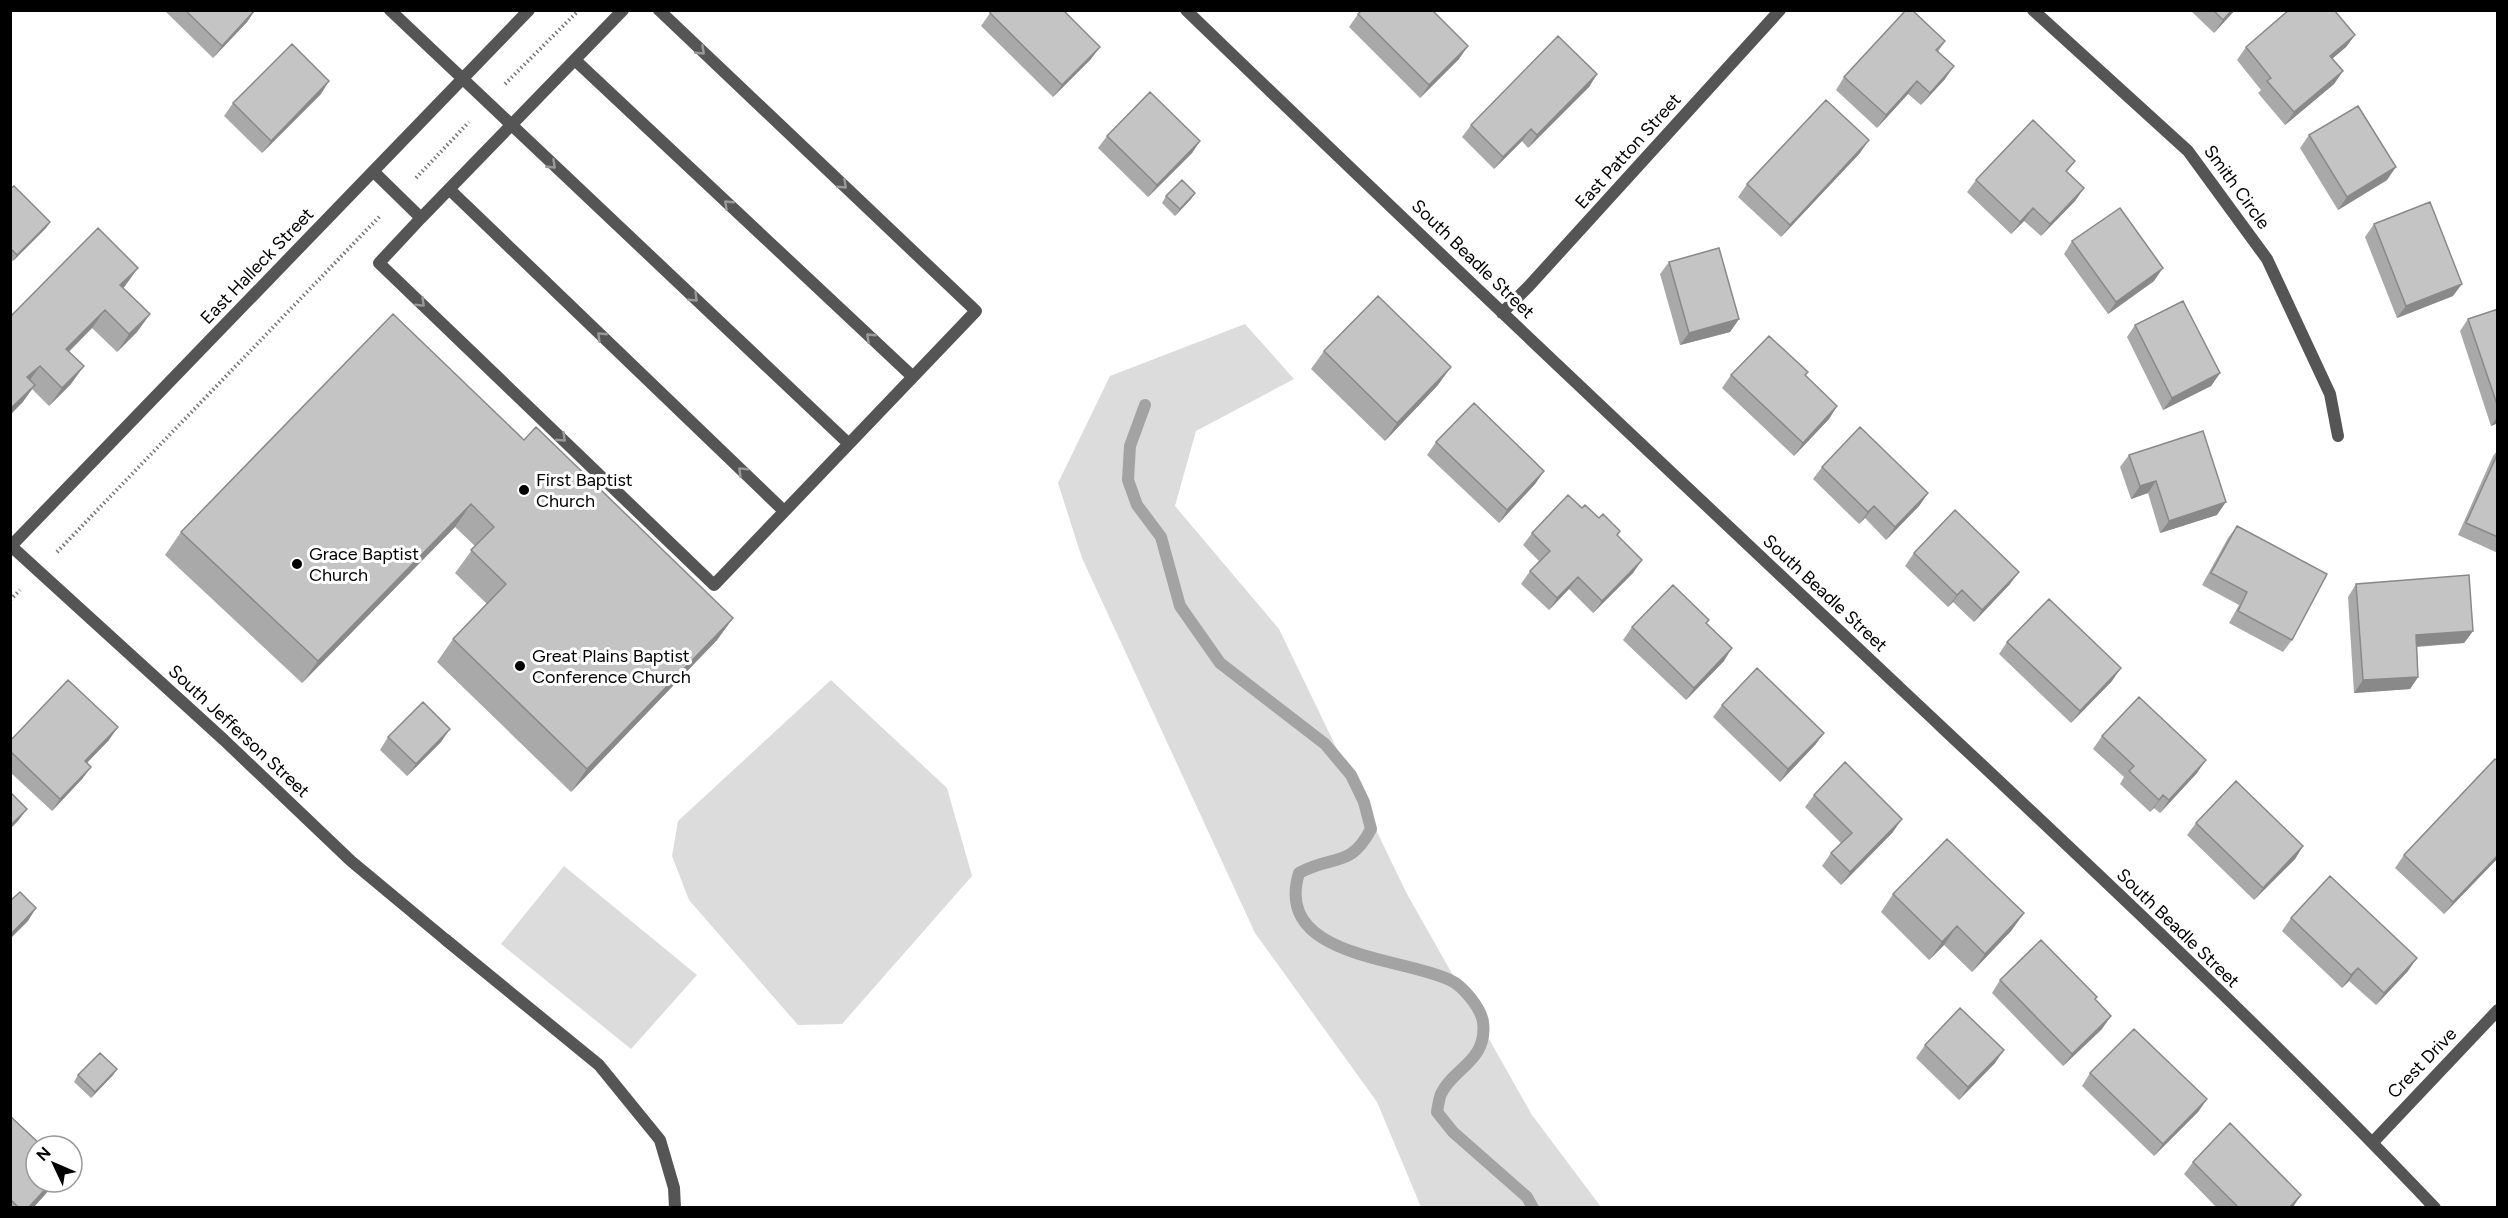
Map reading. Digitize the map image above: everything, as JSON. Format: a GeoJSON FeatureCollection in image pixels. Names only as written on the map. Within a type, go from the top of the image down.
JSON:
{"type":"FeatureCollection","features":[{"type":"Feature","properties":{"kind":"street"},"geometry":{"type":"LineString","coordinates":[[390,10],[509,125],[849,444]]}},
{"type":"Feature","properties":{"kind":"street","name":"East Halleck Street"},"geometry":{"type":"LineString","coordinates":[[11,546],[529,10]]}},
{"type":"Feature","properties":{"kind":"street"},"geometry":{"type":"LineString","coordinates":[[623,10],[509,125],[379,263],[714,585],[976,311],[659,10]]}},
{"type":"Feature","properties":{"kind":"street","name":"South Beadle Street"},"geometry":{"type":"LineString","coordinates":[[1186,10],[1502,313],[2036,816],[2373,1142],[2435,1208]]}},
{"type":"Feature","properties":{"kind":"street","name":"East Patton Street"},"geometry":{"type":"LineString","coordinates":[[1502,313],[1780,10]]}},
{"type":"Feature","properties":{"kind":"street","name":"Smith Circle"},"geometry":{"type":"LineString","coordinates":[[2033,10],[2188,151],[2267,259],[2330,394],[2338,436]]}},
{"type":"Feature","properties":{"kind":"street"},"geometry":{"type":"LineString","coordinates":[[574,60],[913,377]]}},
{"type":"Feature","properties":{"kind":"street"},"geometry":{"type":"LineString","coordinates":[[374,172],[421,218]]}},
{"type":"Feature","properties":{"kind":"street"},"geometry":{"type":"LineString","coordinates":[[449,189],[784,511]]}},
{"type":"Feature","properties":{"kind":"street","name":"South Jefferson Street"},"geometry":{"type":"LineString","coordinates":[[11,546],[224,740],[351,861],[600,1065],[660,1140],[674,1188],[675,1208]]}},
{"type":"Feature","properties":{"kind":"street","name":"Crest Drive"},"geometry":{"type":"LineString","coordinates":[[2373,1142],[2498,1010]]}},
{"type":"Feature","properties":{"kind":"path"},"geometry":{"type":"LineString","coordinates":[[10,600],[579,10]]}},
{"type":"Feature","properties":{"kind":"shaded area"},"geometry":{"type":"Polygon","coordinates":[[[1245,324],[1294,379],[1196,431],[1175,506],[1279,629],[1407,894],[1532,1115],[1601,1207],[1421,1207],[1377,1102],[1255,933],[1082,558],[1058,483],[1110,376],[1245,324]]]}},
{"type":"Feature","properties":{"kind":"shaded area"},"geometry":{"type":"Polygon","coordinates":[[[831,680],[947,788],[972,876],[842,1024],[798,1025],[689,900],[672,856],[678,821],[831,680]]]}},
{"type":"Feature","properties":{"kind":"shaded area"},"geometry":{"type":"Polygon","coordinates":[[[564,866],[697,975],[631,1049],[501,944],[564,866]]]}},
{"type":"Feature","properties":{"kind":"building"},"geometry":{"type":"Polygon","coordinates":[[[185,10],[255,10],[222,46],[185,10]]]}},
{"type":"Feature","properties":{"kind":"building"},"geometry":{"type":"Polygon","coordinates":[[[992,10],[1063,10],[1100,47],[1062,85],[990,13],[992,10]]]}},
{"type":"Feature","properties":{"kind":"building"},"geometry":{"type":"Polygon","coordinates":[[[1362,10],[1432,10],[1468,46],[1429,85],[1358,14],[1362,10]]]}},
{"type":"Feature","properties":{"kind":"building"},"geometry":{"type":"Polygon","coordinates":[[[1906,10],[1912,10],[1945,41],[1936,50],[1954,66],[1930,93],[1917,81],[1886,115],[1844,77],[1906,10]]]}},
{"type":"Feature","properties":{"kind":"building"},"geometry":{"type":"Polygon","coordinates":[[[2213,10],[2232,10],[2223,20],[2213,10]]]}},
{"type":"Feature","properties":{"kind":"building"},"geometry":{"type":"Polygon","coordinates":[[[2289,10],[2334,10],[2355,35],[2330,56],[2343,71],[2294,112],[2267,81],[2271,78],[2246,47],[2289,10]]]}},
{"type":"Feature","properties":{"kind":"building"},"geometry":{"type":"Polygon","coordinates":[[[1558,36],[1597,74],[1537,135],[1531,129],[1503,157],[1471,125],[1558,36]]]}},
{"type":"Feature","properties":{"kind":"building"},"geometry":{"type":"Polygon","coordinates":[[[292,44],[329,81],[271,141],[233,103],[292,44]]]}},
{"type":"Feature","properties":{"kind":"building"},"geometry":{"type":"Polygon","coordinates":[[[1150,92],[1200,141],[1157,185],[1107,136],[1150,92]]]}},
{"type":"Feature","properties":{"kind":"building"},"geometry":{"type":"Polygon","coordinates":[[[1826,100],[1869,140],[1790,225],[1747,184],[1826,100]]]}},
{"type":"Feature","properties":{"kind":"building"},"geometry":{"type":"Polygon","coordinates":[[[2358,106],[2396,167],[2347,197],[2309,135],[2358,106]]]}},
{"type":"Feature","properties":{"kind":"building"},"geometry":{"type":"Polygon","coordinates":[[[2033,120],[2075,161],[2066,171],[2084,188],[2050,224],[2033,208],[2020,222],[1976,180],[2033,120]]]}},
{"type":"Feature","properties":{"kind":"building"},"geometry":{"type":"Polygon","coordinates":[[[1182,180],[1195,193],[1180,209],[1166,196],[1182,180]]]}},
{"type":"Feature","properties":{"kind":"building"},"geometry":{"type":"Polygon","coordinates":[[[14,186],[50,222],[17,255],[10,248],[10,189],[14,186]]]}},
{"type":"Feature","properties":{"kind":"building"},"geometry":{"type":"Polygon","coordinates":[[[2430,202],[2462,284],[2406,306],[2374,224],[2430,202]]]}},
{"type":"Feature","properties":{"kind":"building"},"geometry":{"type":"Polygon","coordinates":[[[2120,208],[2163,268],[2116,302],[2072,241],[2120,208]]]}},
{"type":"Feature","properties":{"kind":"building"},"geometry":{"type":"Polygon","coordinates":[[[98,228],[138,268],[120,285],[150,314],[129,334],[105,310],[66,349],[84,366],[62,388],[40,366],[27,377],[35,385],[10,409],[10,317],[98,228]]]}},
{"type":"Feature","properties":{"kind":"building"},"geometry":{"type":"Polygon","coordinates":[[[1719,248],[1739,319],[1689,333],[1669,262],[1719,248]]]}},
{"type":"Feature","properties":{"kind":"building"},"geometry":{"type":"Polygon","coordinates":[[[1378,296],[1451,367],[1397,423],[1324,351],[1378,296]]]}},
{"type":"Feature","properties":{"kind":"building"},"geometry":{"type":"Polygon","coordinates":[[[2183,301],[2220,373],[2172,398],[2135,325],[2183,301]]]}},
{"type":"Feature","properties":{"kind":"building"},"geometry":{"type":"Polygon","coordinates":[[[2498,309],[2498,407],[2468,319],[2498,309]]]}},
{"type":"Feature","properties":{"kind":"building","name":"Grace Baptist Church"},"geometry":{"type":"Polygon","coordinates":[[[393,314],[524,440],[536,427],[733,618],[587,769],[453,639],[506,584],[471,550],[494,527],[471,504],[318,661],[181,532],[393,314]]]}},
{"type":"Feature","properties":{"kind":"building"},"geometry":{"type":"Polygon","coordinates":[[[1769,336],[1808,372],[1805,375],[1837,406],[1803,443],[1731,375],[1769,336]]]}},
{"type":"Feature","properties":{"kind":"building"},"geometry":{"type":"Polygon","coordinates":[[[1474,403],[1544,471],[1507,510],[1436,442],[1474,403]]]}},
{"type":"Feature","properties":{"kind":"building"},"geometry":{"type":"Polygon","coordinates":[[[1860,427],[1928,493],[1895,527],[1874,506],[1868,512],[1822,467],[1860,427]]]}},
{"type":"Feature","properties":{"kind":"building"},"geometry":{"type":"Polygon","coordinates":[[[2203,431],[2226,502],[2169,521],[2156,481],[2140,486],[2129,455],[2203,431]]]}},
{"type":"Feature","properties":{"kind":"building"},"geometry":{"type":"Polygon","coordinates":[[[2498,453],[2498,537],[2466,523],[2498,453]]]}},
{"type":"Feature","properties":{"kind":"building"},"geometry":{"type":"Polygon","coordinates":[[[1568,495],[1582,508],[1585,505],[1599,518],[1603,514],[1620,531],[1617,535],[1642,560],[1602,601],[1578,577],[1557,598],[1530,571],[1550,551],[1532,533],[1568,495]]]}},
{"type":"Feature","properties":{"kind":"building"},"geometry":{"type":"Polygon","coordinates":[[[1955,510],[2019,572],[1982,610],[1962,590],[1957,595],[1914,553],[1955,510]]]}},
{"type":"Feature","properties":{"kind":"building"},"geometry":{"type":"Polygon","coordinates":[[[2237,526],[2327,574],[2292,640],[2238,611],[2247,592],[2211,573],[2237,526]]]}},
{"type":"Feature","properties":{"kind":"building"},"geometry":{"type":"Polygon","coordinates":[[[2469,575],[2473,631],[2416,635],[2418,677],[2363,680],[2356,584],[2469,575]]]}},
{"type":"Feature","properties":{"kind":"building"},"geometry":{"type":"Polygon","coordinates":[[[1673,585],[1709,620],[1706,623],[1732,648],[1694,688],[1632,627],[1673,585]]]}},
{"type":"Feature","properties":{"kind":"building"},"geometry":{"type":"Polygon","coordinates":[[[2049,599],[2121,668],[2080,711],[2007,642],[2049,599]]]}},
{"type":"Feature","properties":{"kind":"building"},"geometry":{"type":"Polygon","coordinates":[[[1757,668],[1824,733],[1788,769],[1722,705],[1757,668]]]}},
{"type":"Feature","properties":{"kind":"building"},"geometry":{"type":"Polygon","coordinates":[[[68,680],[118,727],[85,761],[91,767],[60,799],[10,751],[10,741],[68,680]]]}},
{"type":"Feature","properties":{"kind":"building"},"geometry":{"type":"Polygon","coordinates":[[[2139,697],[2206,760],[2169,800],[2163,795],[2159,800],[2129,771],[2134,766],[2102,736],[2139,697]]]}},
{"type":"Feature","properties":{"kind":"building"},"geometry":{"type":"Polygon","coordinates":[[[423,702],[450,729],[416,764],[388,737],[423,702]]]}},
{"type":"Feature","properties":{"kind":"building"},"geometry":{"type":"Polygon","coordinates":[[[2495,759],[2498,761],[2498,855],[2453,902],[2404,855],[2495,759]]]}},
{"type":"Feature","properties":{"kind":"building"},"geometry":{"type":"Polygon","coordinates":[[[1845,762],[1902,819],[1850,872],[1831,853],[1852,833],[1814,795],[1845,762]]]}},
{"type":"Feature","properties":{"kind":"building"},"geometry":{"type":"Polygon","coordinates":[[[2236,781],[2303,846],[2263,888],[2196,823],[2236,781]]]}},
{"type":"Feature","properties":{"kind":"building"},"geometry":{"type":"Polygon","coordinates":[[[10,792],[27,809],[10,826],[10,792]]]}},
{"type":"Feature","properties":{"kind":"building"},"geometry":{"type":"Polygon","coordinates":[[[1947,839],[2024,913],[1985,954],[1957,926],[1942,942],[1893,894],[1947,839]]]}},
{"type":"Feature","properties":{"kind":"building"},"geometry":{"type":"Polygon","coordinates":[[[2330,876],[2417,958],[2384,993],[2358,968],[2351,975],[2291,918],[2330,876]]]}},
{"type":"Feature","properties":{"kind":"building"},"geometry":{"type":"Polygon","coordinates":[[[20,892],[36,908],[10,935],[10,901],[20,892]]]}},
{"type":"Feature","properties":{"kind":"building"},"geometry":{"type":"Polygon","coordinates":[[[2041,940],[2097,997],[2095,999],[2111,1016],[2072,1054],[2000,980],[2041,940]]]}},
{"type":"Feature","properties":{"kind":"building"},"geometry":{"type":"Polygon","coordinates":[[[1960,1008],[2004,1050],[1968,1087],[1925,1045],[1960,1008]]]}},
{"type":"Feature","properties":{"kind":"building"},"geometry":{"type":"Polygon","coordinates":[[[2134,1029],[2207,1099],[2163,1144],[2090,1073],[2134,1029]]]}},
{"type":"Feature","properties":{"kind":"building"},"geometry":{"type":"Polygon","coordinates":[[[100,1053],[117,1069],[95,1092],[78,1075],[100,1053]]]}},
{"type":"Feature","properties":{"kind":"building"},"geometry":{"type":"Polygon","coordinates":[[[10,1116],[29,1134],[24,1134],[24,1194],[41,1194],[28,1208],[19,1208],[10,1199],[10,1116]]]}},
{"type":"Feature","properties":{"kind":"building"},"geometry":{"type":"Polygon","coordinates":[[[2230,1123],[2301,1195],[2289,1208],[2239,1208],[2193,1162],[2230,1123]]]}},
{"type":"Feature","properties":{"kind":"waterway"},"geometry":{"type":"LineString","coordinates":[[1145,405],[1130,446],[1128,480],[1137,505],[1161,537],[1180,606],[1220,663],[1325,744],[1351,775],[1364,802],[1371,829],[1356,850],[1340,859],[1311,867],[1299,873],[1296,901],[1305,922],[1323,938],[1347,950],[1429,972],[1450,980],[1471,998],[1482,1016],[1483,1035],[1480,1046],[1475,1055],[1446,1085],[1440,1096],[1437,1112],[1453,1132],[1527,1197],[1533,1208]]}},
{"type":"Feature","properties":{"kind":"place","name":"First Baptist Church"},"geometry":{"type":"Point","coordinates":[524,490]}},
{"type":"Feature","properties":{"kind":"place","name":"Grace Baptist Church"},"geometry":{"type":"Point","coordinates":[297,564]}},
{"type":"Feature","properties":{"kind":"place","name":"Great Plains Baptist Conference Church"},"geometry":{"type":"Point","coordinates":[520,666]}}]}
